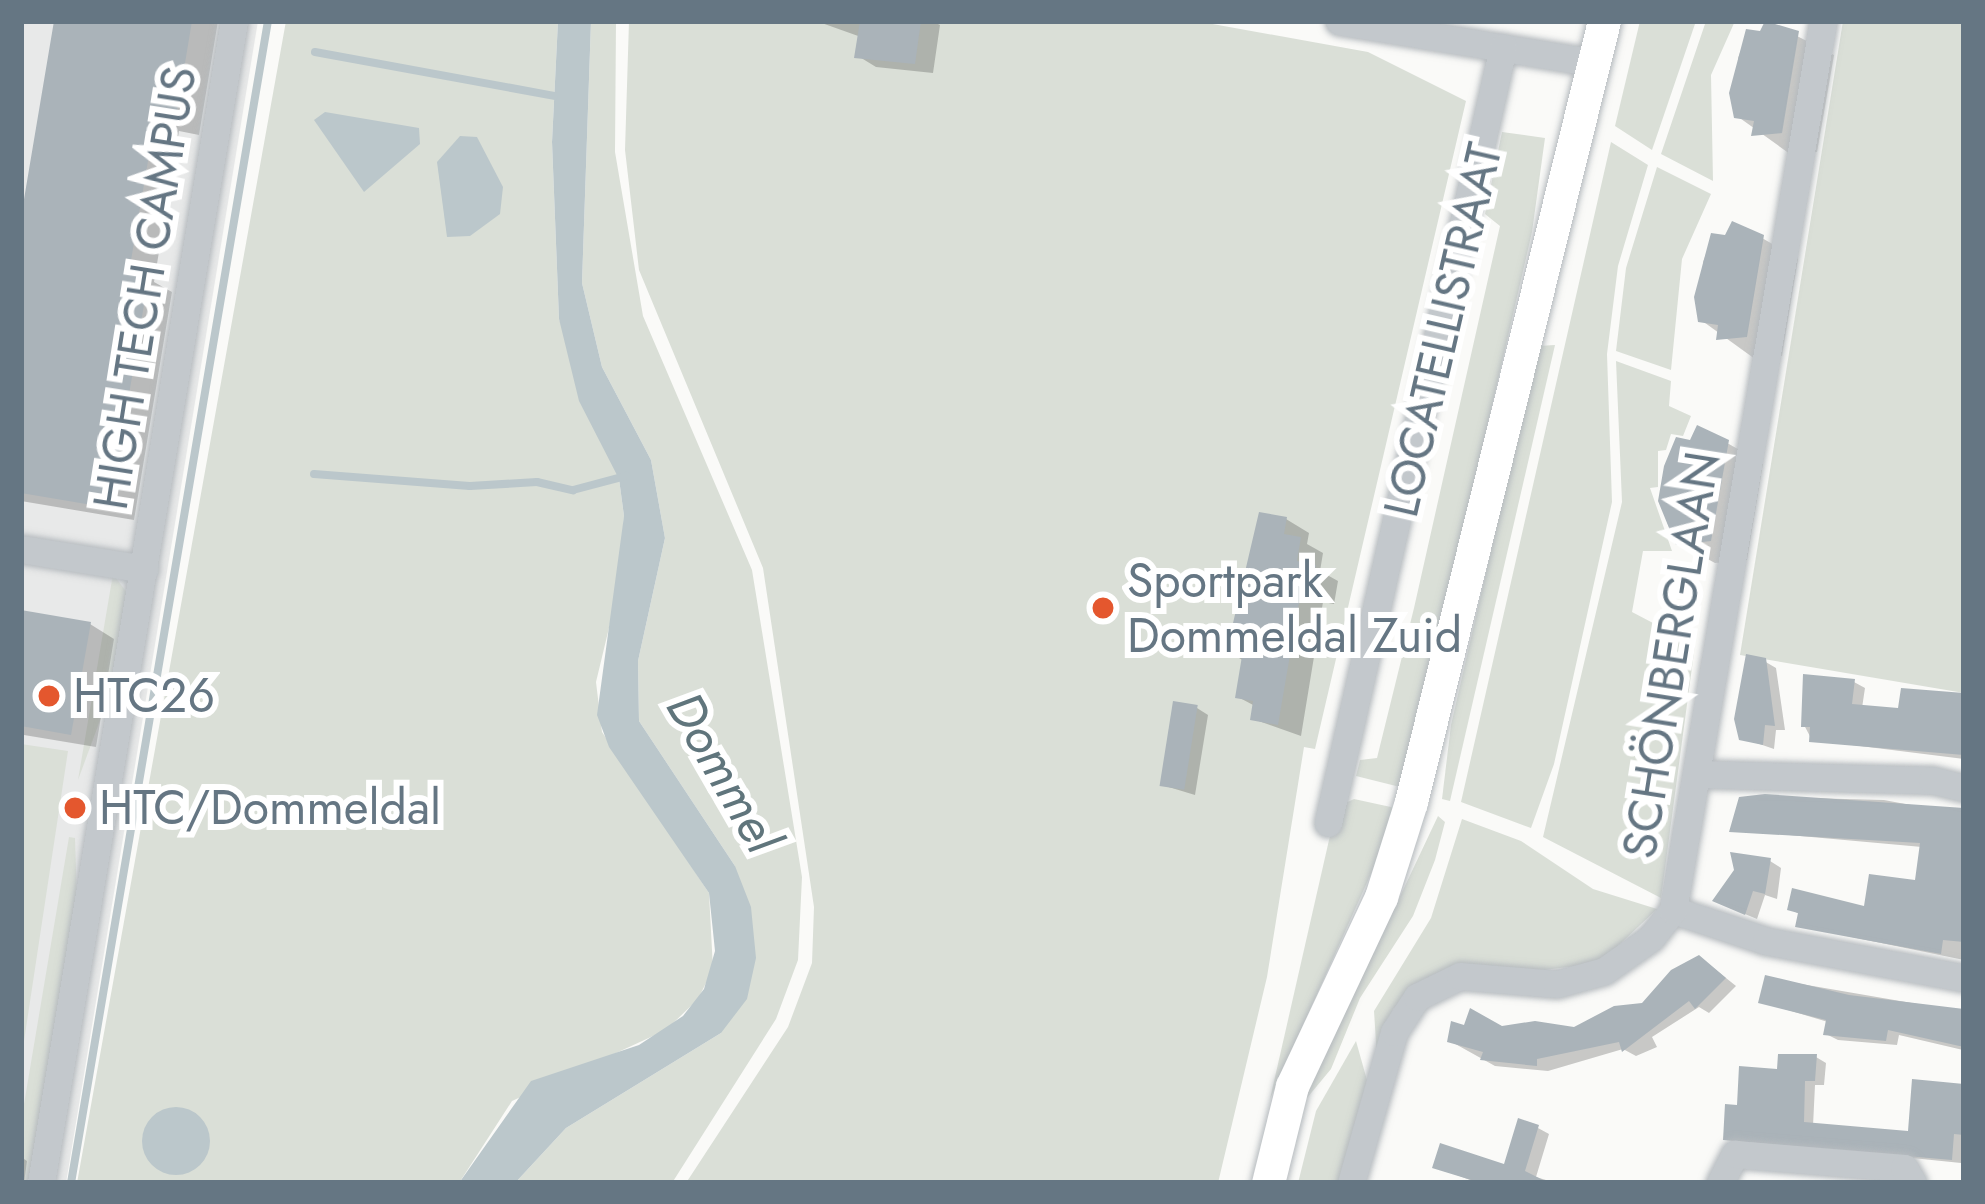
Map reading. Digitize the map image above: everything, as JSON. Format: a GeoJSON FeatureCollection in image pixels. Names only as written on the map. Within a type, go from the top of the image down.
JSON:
{"type":"FeatureCollection","features":[{"type":"Feature","properties":{"kind":"main road","name":"LOCATELLISTRAAT"},"geometry":{"type":"LineString","coordinates":[[1582,21],[1584,60]]}},
{"type":"Feature","properties":{"kind":"main road","name":"LOCATELLISTRAAT"},"geometry":{"type":"LineString","coordinates":[[1268,1183],[1311,1037],[1381,897],[1439,700],[1584,60],[1604,21]]}},
{"type":"Feature","properties":{"kind":"street","name":"HIGH TECH CAMPUS"},"geometry":{"type":"LineString","coordinates":[[40,1183],[234,21]]}},
{"type":"Feature","properties":{"kind":"street"},"geometry":{"type":"LineString","coordinates":[[1340,21],[1584,60]]}},
{"type":"Feature","properties":{"kind":"street","name":"SCHÖNBERGLAAN"},"geometry":{"type":"LineString","coordinates":[[1351,1183],[1360,1133],[1378,1100],[1394,1032],[1418,997],[1460,976],[1557,984],[1604,971],[1651,938],[1673,910],[1823,21]]}},
{"type":"Feature","properties":{"kind":"street","name":"LOCATELLISTRAAT"},"geometry":{"type":"LineString","coordinates":[[1328,823],[1503,47]]}},
{"type":"Feature","properties":{"kind":"street","name":"HIGH TECH CAMPUS"},"geometry":{"type":"LineString","coordinates":[[21,549],[144,569]]}},
{"type":"Feature","properties":{"kind":"street"},"geometry":{"type":"LineString","coordinates":[[1696,774],[1964,788]]}},
{"type":"Feature","properties":{"kind":"street"},"geometry":{"type":"LineString","coordinates":[[1673,910],[1766,941],[1964,979]]}},
{"type":"Feature","properties":{"kind":"street"},"geometry":{"type":"LineString","coordinates":[[1720,1183],[1735,1154],[1904,1168],[1913,1183]]}},
{"type":"Feature","properties":{"kind":"shaded area"},"geometry":{"type":"Polygon","coordinates":[[[21,21],[258,21],[66,1183],[21,1183],[21,21]]]}},
{"type":"Feature","properties":{"kind":"shaded area"},"geometry":{"type":"Polygon","coordinates":[[[286,21],[558,21],[552,142],[559,319],[619,479],[624,516],[620,582],[596,682],[602,732],[709,893],[713,969],[698,999],[666,1030],[512,1101],[459,1183],[77,1183],[286,21]]]}},
{"type":"Feature","properties":{"kind":"shaded area"},"geometry":{"type":"Polygon","coordinates":[[[558,21],[591,21],[582,283],[602,367],[651,460],[665,538],[638,661],[639,721],[735,866],[751,907],[756,958],[747,999],[721,1033],[566,1128],[515,1183],[459,1183],[531,1081],[639,1045],[683,1016],[704,989],[715,951],[709,893],[609,747],[597,715],[624,516],[619,479],[579,401],[559,319],[552,142],[558,21]]]}},
{"type":"Feature","properties":{"kind":"shaded area"},"geometry":{"type":"Polygon","coordinates":[[[591,21],[616,21],[615,152],[643,316],[752,570],[802,877],[798,960],[776,1019],[672,1183],[515,1183],[566,1128],[721,1033],[735,866],[639,721],[638,661],[665,538],[651,460],[602,367],[582,283],[591,21]]]}},
{"type":"Feature","properties":{"kind":"shaded area","name":"Sportpark Dommeldal Zuid"},"geometry":{"type":"Polygon","coordinates":[[[629,21],[1196,21],[1368,52],[1466,101],[1315,749],[1304,747],[1267,977],[1218,1183],[686,1183],[788,1027],[812,963],[814,907],[763,568],[639,270],[625,150],[629,21]]]}},
{"type":"Feature","properties":{"kind":"shaded area"},"geometry":{"type":"Polygon","coordinates":[[[1640,21],[1696,21],[1652,150],[1615,126],[1640,21]]]}},
{"type":"Feature","properties":{"kind":"shaded area"},"geometry":{"type":"Polygon","coordinates":[[[1706,21],[1735,21],[1711,75],[1713,181],[1661,154],[1706,21]]]}},
{"type":"Feature","properties":{"kind":"shaded area"},"geometry":{"type":"Polygon","coordinates":[[[1843,21],[1964,21],[1964,693],[1740,655],[1843,21]]]}},
{"type":"Feature","properties":{"kind":"shaded area"},"geometry":{"type":"Polygon","coordinates":[[[325,112],[419,128],[420,144],[364,192],[314,120],[325,112]]]}},
{"type":"Feature","properties":{"kind":"shaded area"},"geometry":{"type":"Polygon","coordinates":[[[1502,132],[1545,138],[1532,232],[1404,788],[1356,776],[1360,760],[1377,758],[1414,608],[1500,226],[1485,214],[1502,132]]]}},
{"type":"Feature","properties":{"kind":"shaded area"},"geometry":{"type":"Polygon","coordinates":[[[460,136],[477,137],[503,187],[500,214],[470,236],[447,237],[437,162],[460,136]]]}},
{"type":"Feature","properties":{"kind":"shaded area"},"geometry":{"type":"Polygon","coordinates":[[[1611,142],[1648,165],[1618,266],[1607,354],[1612,502],[1554,764],[1531,828],[1461,802],[1611,142]]]}},
{"type":"Feature","properties":{"kind":"shaded area"},"geometry":{"type":"Polygon","coordinates":[[[1657,167],[1711,194],[1682,259],[1671,370],[1616,351],[1626,268],[1657,167]]]}},
{"type":"Feature","properties":{"kind":"shaded area"},"geometry":{"type":"Polygon","coordinates":[[[1555,345],[1450,801],[1442,799],[1451,725],[1538,346],[1555,345]]]}},
{"type":"Feature","properties":{"kind":"shaded area"},"geometry":{"type":"Polygon","coordinates":[[[1616,361],[1671,381],[1669,406],[1691,416],[1683,436],[1671,434],[1666,450],[1658,451],[1658,487],[1650,488],[1672,551],[1643,551],[1632,612],[1695,645],[1661,898],[1543,837],[1622,502],[1616,361]]]}},
{"type":"Feature","properties":{"kind":"shaded area"},"geometry":{"type":"Polygon","coordinates":[[[113,574],[128,594],[109,696],[78,780],[113,574]]]}},
{"type":"Feature","properties":{"kind":"shaded area"},"geometry":{"type":"Polygon","coordinates":[[[21,744],[68,751],[21,1061],[21,744]]]}},
{"type":"Feature","properties":{"kind":"shaded area"},"geometry":{"type":"Polygon","coordinates":[[[1354,799],[1400,809],[1270,1099],[1329,840],[1339,806],[1354,799]]]}},
{"type":"Feature","properties":{"kind":"shaded area"},"geometry":{"type":"Polygon","coordinates":[[[1438,816],[1445,822],[1413,916],[1360,998],[1331,1069],[1302,1104],[1438,816]]]}},
{"type":"Feature","properties":{"kind":"shaded area"},"geometry":{"type":"Polygon","coordinates":[[[1462,819],[1521,841],[1593,889],[1657,909],[1600,963],[1416,986],[1393,1009],[1377,1058],[1374,1011],[1431,918],[1462,819]]]}},
{"type":"Feature","properties":{"kind":"shaded area"},"geometry":{"type":"Polygon","coordinates":[[[69,837],[75,838],[77,901],[30,1183],[21,1183],[21,1122],[69,837]]]}},
{"type":"Feature","properties":{"kind":"shaded area"},"geometry":{"type":"Polygon","coordinates":[[[1356,1041],[1372,1098],[1342,1183],[1298,1183],[1316,1111],[1356,1041]]]}},
{"type":"Feature","properties":{"kind":"shaded area"},"geometry":{"type":"Polygon","coordinates":[[[176,1107],[200,1117],[210,1141],[200,1165],[176,1175],[152,1165],[142,1141],[152,1117],[176,1107]]]}},
{"type":"Feature","properties":{"kind":"building"},"geometry":{"type":"Polygon","coordinates":[[[54,21],[192,21],[175,123],[155,120],[129,272],[149,275],[110,508],[21,493],[21,217],[54,21]]]}},
{"type":"Feature","properties":{"kind":"building"},"geometry":{"type":"Polygon","coordinates":[[[860,21],[921,21],[915,64],[854,58],[860,21]]]}},
{"type":"Feature","properties":{"kind":"building"},"geometry":{"type":"Polygon","coordinates":[[[1765,21],[1799,31],[1782,133],[1751,136],[1754,121],[1734,118],[1729,93],[1746,29],[1760,31],[1765,21]]]}},
{"type":"Feature","properties":{"kind":"building"},"geometry":{"type":"Polygon","coordinates":[[[1732,221],[1764,235],[1747,337],[1716,340],[1718,325],[1698,322],[1694,297],[1711,233],[1725,235],[1732,221]]]}},
{"type":"Feature","properties":{"kind":"building"},"geometry":{"type":"Polygon","coordinates":[[[1697,425],[1729,440],[1711,541],[1676,545],[1658,501],[1664,466],[1676,437],[1690,440],[1697,425]]]}},
{"type":"Feature","properties":{"kind":"building"},"geometry":{"type":"Polygon","coordinates":[[[1259,512],[1287,517],[1284,534],[1301,537],[1297,561],[1316,565],[1311,593],[1301,591],[1278,725],[1250,720],[1253,701],[1235,698],[1242,656],[1226,653],[1259,512]]]}},
{"type":"Feature","properties":{"kind":"building","name":"HTC26"},"geometry":{"type":"Polygon","coordinates":[[[21,610],[91,622],[71,735],[21,726],[21,610]]]}},
{"type":"Feature","properties":{"kind":"building"},"geometry":{"type":"Polygon","coordinates":[[[1746,654],[1766,658],[1775,726],[1765,725],[1763,745],[1739,740],[1734,719],[1746,654]]]}},
{"type":"Feature","properties":{"kind":"building"},"geometry":{"type":"Polygon","coordinates":[[[1803,674],[1855,679],[1852,704],[1898,708],[1901,688],[1964,693],[1964,755],[1809,742],[1810,727],[1801,727],[1803,674]]]}},
{"type":"Feature","properties":{"kind":"building"},"geometry":{"type":"Polygon","coordinates":[[[1173,701],[1198,705],[1184,790],[1160,786],[1173,701]]]}},
{"type":"Feature","properties":{"kind":"building"},"geometry":{"type":"Polygon","coordinates":[[[1765,794],[1964,808],[1964,942],[1943,940],[1941,954],[1795,927],[1798,913],[1787,910],[1792,888],[1864,906],[1869,874],[1915,880],[1920,843],[1729,832],[1739,797],[1765,794]]]}},
{"type":"Feature","properties":{"kind":"building"},"geometry":{"type":"Polygon","coordinates":[[[1730,852],[1771,858],[1765,894],[1753,891],[1745,915],[1712,901],[1734,870],[1730,852]]]}},
{"type":"Feature","properties":{"kind":"building"},"geometry":{"type":"Polygon","coordinates":[[[1699,955],[1726,978],[1695,1009],[1689,1001],[1622,1052],[1619,1042],[1537,1059],[1537,1066],[1480,1060],[1483,1052],[1447,1042],[1451,1021],[1464,1025],[1470,1008],[1502,1026],[1535,1021],[1574,1027],[1614,1006],[1642,1003],[1671,970],[1699,955]]]}},
{"type":"Feature","properties":{"kind":"building"},"geometry":{"type":"Polygon","coordinates":[[[1765,975],[1849,995],[1964,1009],[1964,1047],[1888,1030],[1886,1041],[1823,1035],[1826,1020],[1758,1003],[1765,975]]]}},
{"type":"Feature","properties":{"kind":"building"},"geometry":{"type":"Polygon","coordinates":[[[1778,1054],[1817,1054],[1815,1081],[1805,1081],[1804,1122],[1908,1131],[1912,1079],[1964,1084],[1964,1135],[1954,1134],[1952,1160],[1723,1140],[1725,1104],[1737,1105],[1739,1066],[1777,1069],[1778,1054]]]}},
{"type":"Feature","properties":{"kind":"building"},"geometry":{"type":"Polygon","coordinates":[[[1518,1118],[1539,1125],[1525,1171],[1549,1183],[1481,1183],[1432,1168],[1440,1143],[1504,1164],[1518,1118]]]}},
{"type":"Feature","properties":{"kind":"waterway"},"geometry":{"type":"LineString","coordinates":[[71,1183],[268,21]]}},
{"type":"Feature","properties":{"kind":"waterway"},"geometry":{"type":"LineString","coordinates":[[315,52],[554,96]]}},
{"type":"Feature","properties":{"kind":"waterway"},"geometry":{"type":"LineString","coordinates":[[314,474],[470,486],[537,482],[573,490],[626,476]]}},
{"type":"Feature","properties":{"kind":"place","name":"Sportpark Dommeldal Zuid"},"geometry":{"type":"Point","coordinates":[1103,608]}},
{"type":"Feature","properties":{"kind":"place","name":"HTC26"},"geometry":{"type":"Point","coordinates":[49,696]}},
{"type":"Feature","properties":{"kind":"place","name":"HTC/Dommeldal"},"geometry":{"type":"Point","coordinates":[75,808]}},
{"type":"Feature","properties":{"kind":"water label","name":"Dommel"},"geometry":{"type":"Point","coordinates":[724,772]}}]}
